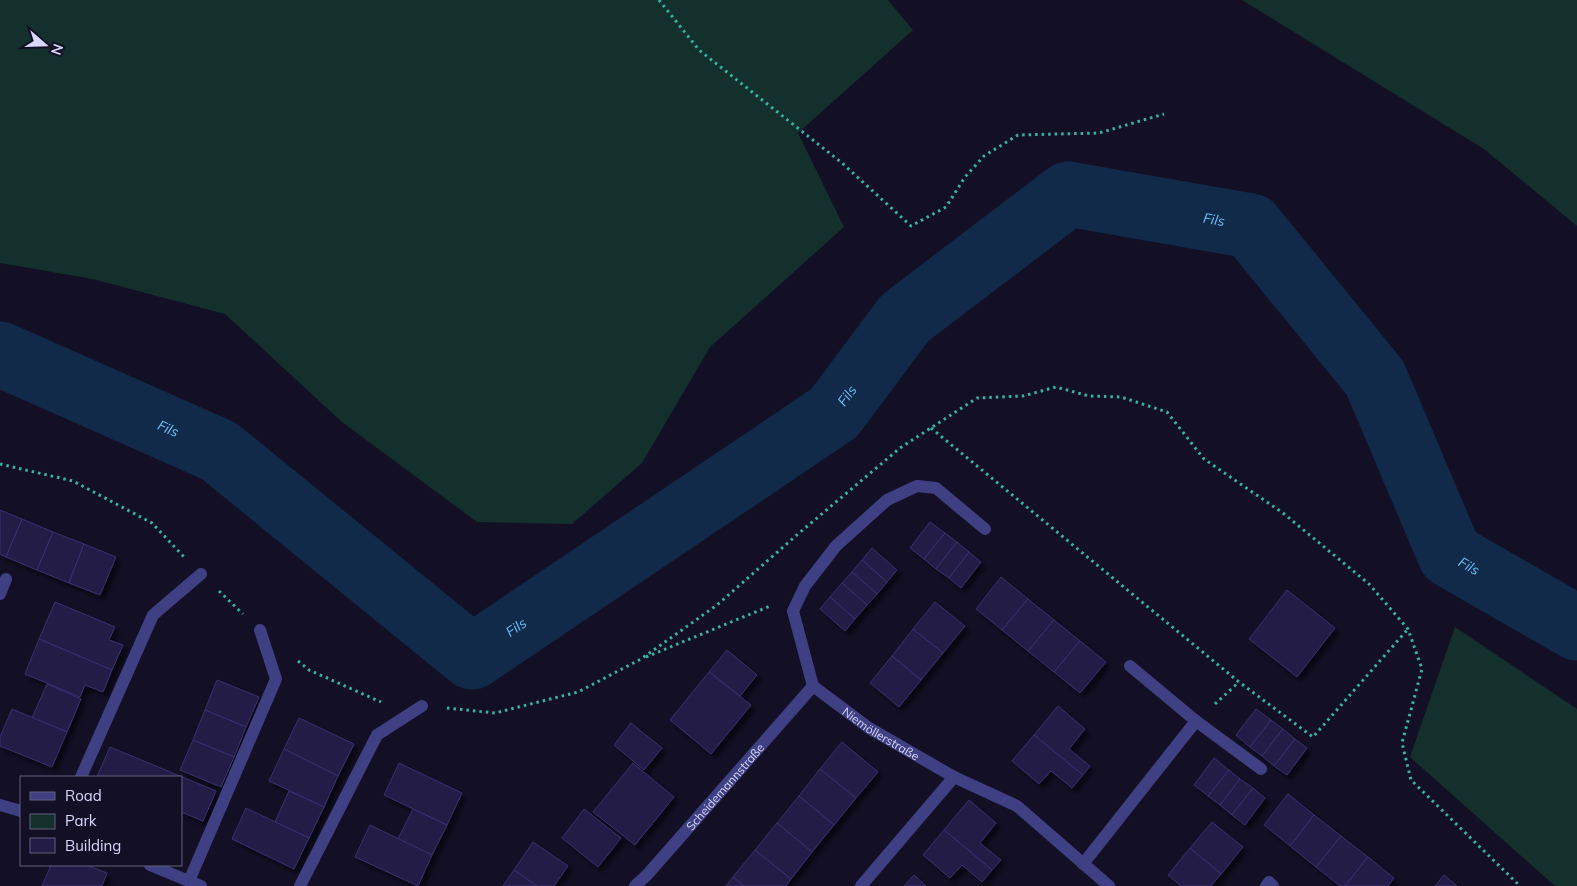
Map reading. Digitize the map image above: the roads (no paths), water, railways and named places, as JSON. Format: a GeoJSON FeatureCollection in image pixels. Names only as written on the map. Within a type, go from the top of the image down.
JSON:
{"type":"FeatureCollection","features":[{"type":"Feature","properties":{"kind":"street"},"geometry":{"type":"LineString","coordinates":[[813,686],[794,611],[804,586],[836,546],[887,500],[917,486],[936,488],[985,529]]}},
{"type":"Feature","properties":{"kind":"street"},"geometry":{"type":"LineString","coordinates":[[81,776],[153,615],[201,574]]}},
{"type":"Feature","properties":{"kind":"street"},"geometry":{"type":"LineString","coordinates":[[0,594],[6,579]]}},
{"type":"Feature","properties":{"kind":"street"},"geometry":{"type":"LineString","coordinates":[[189,881],[276,680],[260,630]]}},
{"type":"Feature","properties":{"kind":"street"},"geometry":{"type":"LineString","coordinates":[[1130,666],[1196,721],[1261,769]]}},
{"type":"Feature","properties":{"kind":"street","name":"Niemöllerstraße"},"geometry":{"type":"LineString","coordinates":[[813,686],[869,728],[954,777],[1017,806],[1109,886]]}},
{"type":"Feature","properties":{"kind":"street","name":"Scheidemannstraße"},"geometry":{"type":"LineString","coordinates":[[635,886],[647,875],[813,686]]}},
{"type":"Feature","properties":{"kind":"street"},"geometry":{"type":"LineString","coordinates":[[300,886],[377,735],[422,706]]}},
{"type":"Feature","properties":{"kind":"street"},"geometry":{"type":"LineString","coordinates":[[1083,864],[1196,721]]}},
{"type":"Feature","properties":{"kind":"street"},"geometry":{"type":"LineString","coordinates":[[861,886],[954,777]]}},
{"type":"Feature","properties":{"kind":"street"},"geometry":{"type":"LineString","coordinates":[[0,806],[20,811]]}},
{"type":"Feature","properties":{"kind":"street"},"geometry":{"type":"LineString","coordinates":[[152,866],[201,886]]}},
{"type":"Feature","properties":{"kind":"street"},"geometry":{"type":"LineString","coordinates":[[1266,886],[1269,882],[1273,886]]}},
{"type":"Feature","properties":{"kind":"waterway","name":"Fils"},"geometry":{"type":"LineString","coordinates":[[0,354],[219,451],[472,657],[834,413],[905,318],[1068,194],[1251,226],[1375,378],[1450,555],[1577,628]]}}]}
